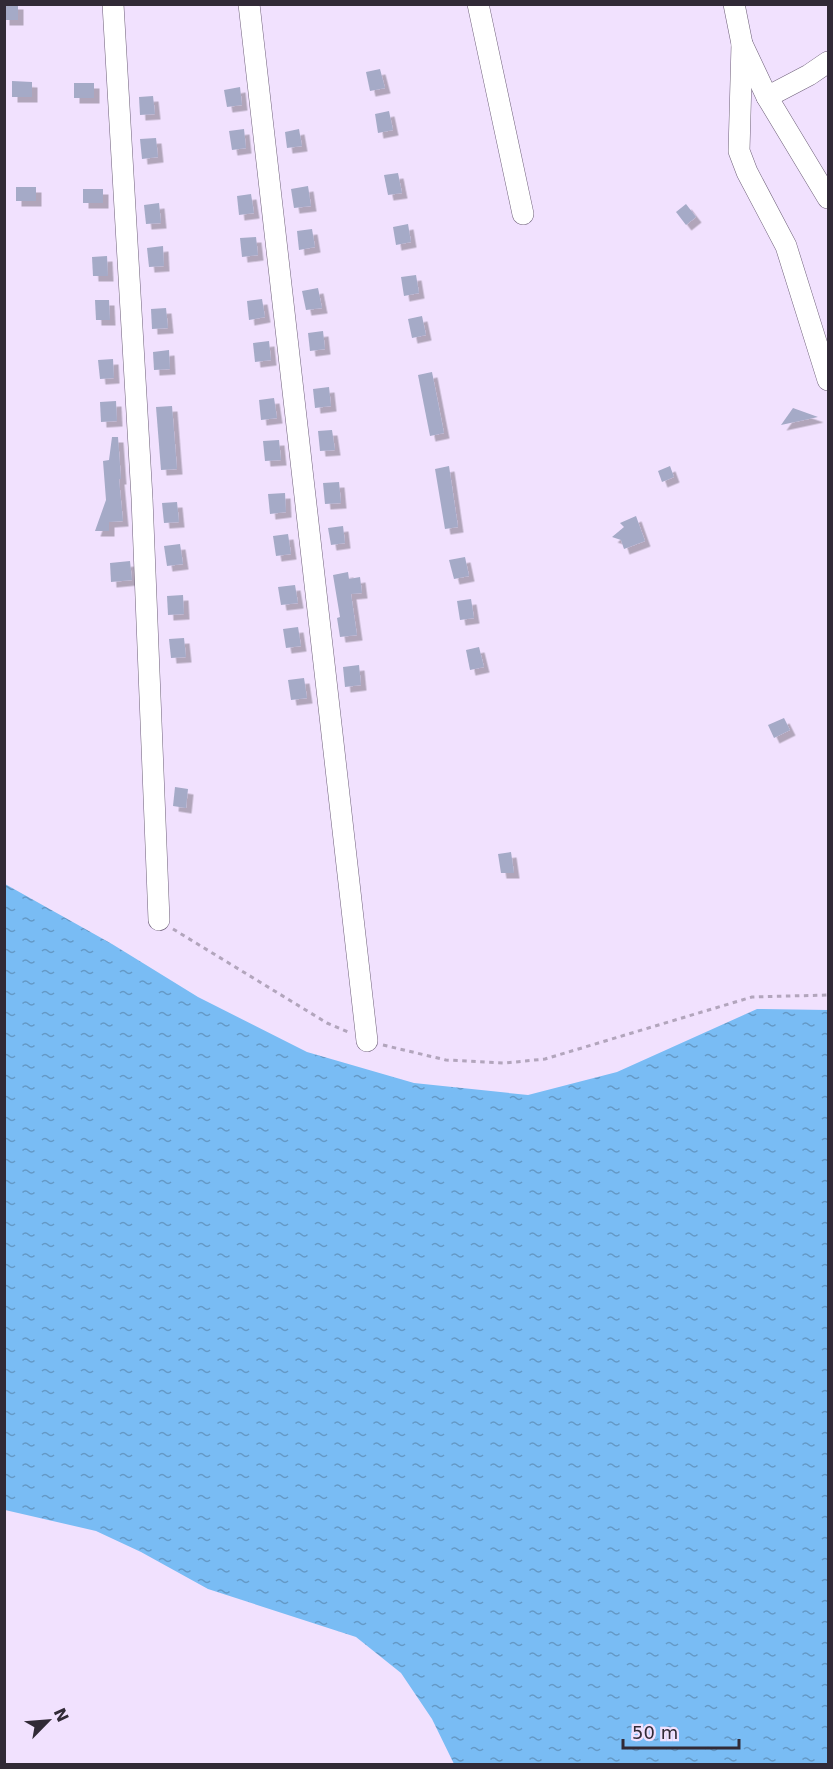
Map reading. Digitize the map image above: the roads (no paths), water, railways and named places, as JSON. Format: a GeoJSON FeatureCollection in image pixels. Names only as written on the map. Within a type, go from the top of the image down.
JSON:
{"type":"FeatureCollection","features":[{"type":"Feature","properties":{"kind":"lane"},"geometry":{"type":"LineString","coordinates":[[113,4],[143,510],[159,920]]}},
{"type":"Feature","properties":{"kind":"lane"},"geometry":{"type":"LineString","coordinates":[[249,4],[367,1041]]}},
{"type":"Feature","properties":{"kind":"lane"},"geometry":{"type":"LineString","coordinates":[[478,4],[523,214]]}},
{"type":"Feature","properties":{"kind":"lane"},"geometry":{"type":"LineString","coordinates":[[734,4],[742,44],[739,151],[747,172],[786,246],[828,380]]}},
{"type":"Feature","properties":{"kind":"lane"},"geometry":{"type":"LineString","coordinates":[[742,44],[767,97],[828,198]]}},
{"type":"Feature","properties":{"kind":"lane"},"geometry":{"type":"LineString","coordinates":[[767,97],[809,75],[828,62]]}},
{"type":"Feature","properties":{"kind":"water"},"geometry":{"type":"Polygon","coordinates":[[[5,884],[112,944],[198,997],[307,1052],[414,1083],[528,1095],[617,1072],[757,1009],[828,1010],[828,1764],[454,1764],[432,1719],[401,1673],[356,1637],[208,1589],[141,1552],[96,1531],[5,1510],[5,884]]]}}]}
